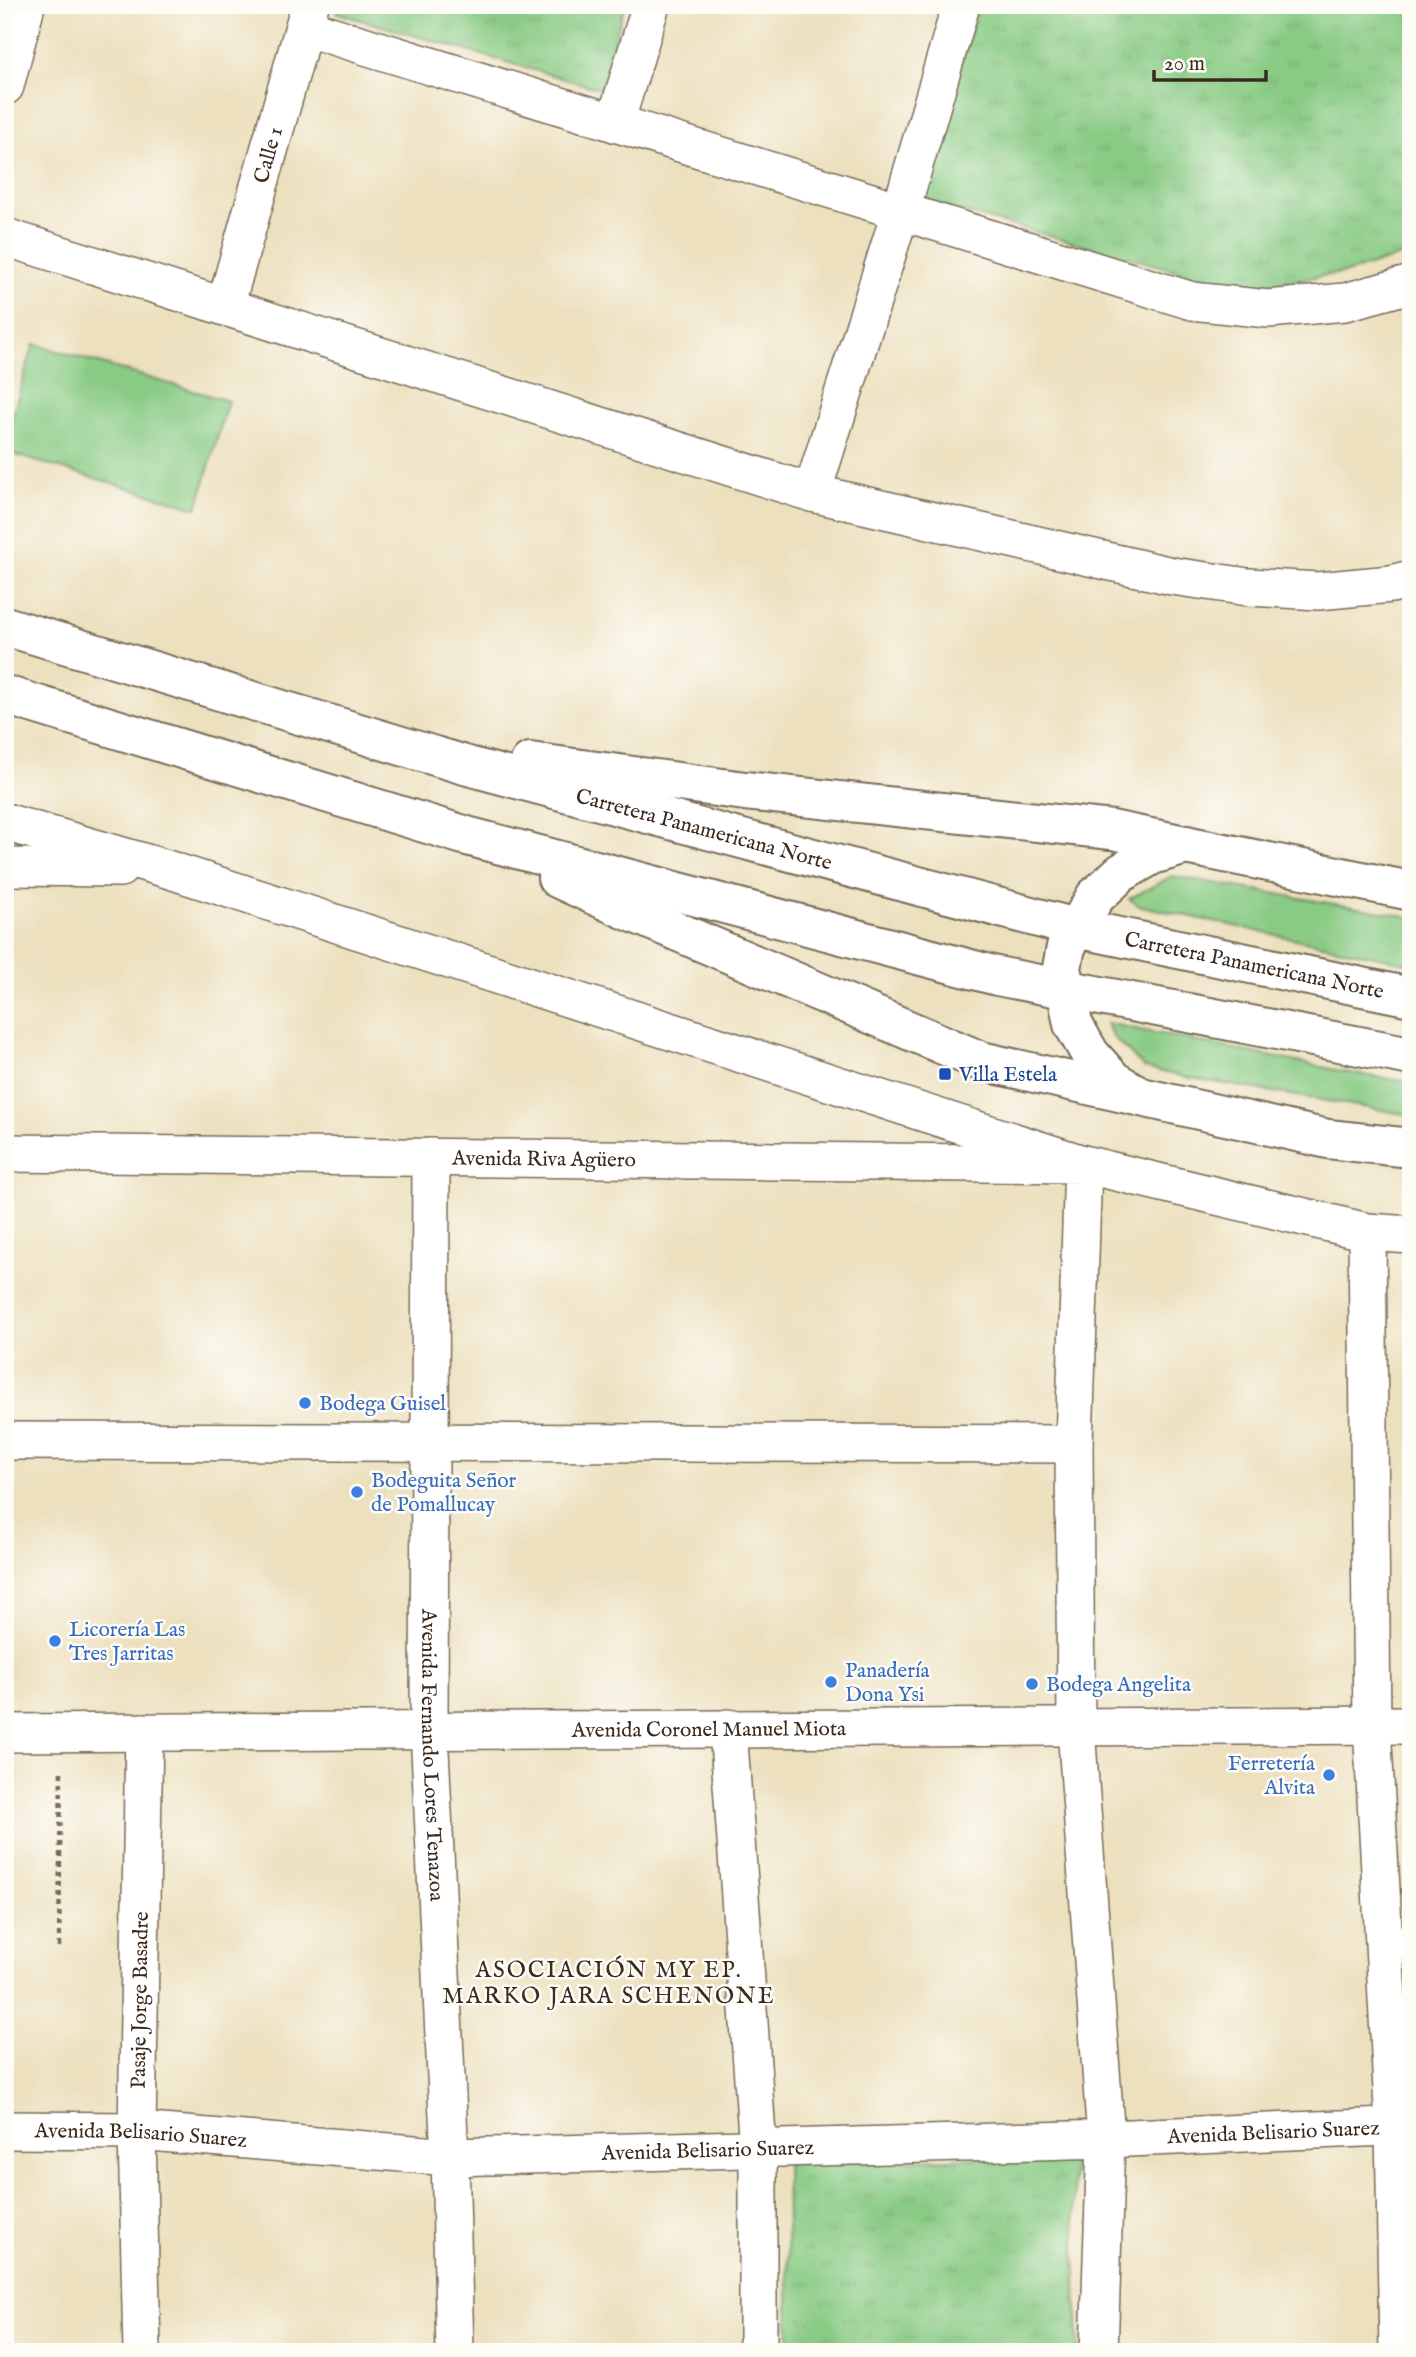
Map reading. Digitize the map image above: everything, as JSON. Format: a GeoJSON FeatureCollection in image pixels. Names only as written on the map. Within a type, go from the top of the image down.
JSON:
{"type":"FeatureCollection","features":[{"type":"Feature","properties":{"kind":"highway","name":"Carretera Panamericana Norte"},"geometry":{"type":"LineString","coordinates":[[5,626],[468,766],[1076,928],[1411,997]]}},
{"type":"Feature","properties":{"kind":"highway"},"geometry":{"type":"LineString","coordinates":[[5,695],[467,836],[996,976],[1411,1056]]}},
{"type":"Feature","properties":{"kind":"highway"},"geometry":{"type":"LineString","coordinates":[[468,766],[536,762],[745,791],[1112,830],[1411,891]]}},
{"type":"Feature","properties":{"kind":"highway"},"geometry":{"type":"LineString","coordinates":[[467,836],[622,908],[981,1060],[1328,1139],[1411,1149]]}},
{"type":"Feature","properties":{"kind":"highway"},"geometry":{"type":"LineString","coordinates":[[1143,1098],[1113,1080],[1090,1054],[1073,1024],[1062,968],[1066,947],[1095,897],[1121,873],[1152,855],[1186,845]]}},
{"type":"Feature","properties":{"kind":"street"},"geometry":{"type":"LineString","coordinates":[[5,86],[26,5]]}},
{"type":"Feature","properties":{"kind":"street"},"geometry":{"type":"LineString","coordinates":[[615,123],[651,5]]}},
{"type":"Feature","properties":{"kind":"street"},"geometry":{"type":"LineString","coordinates":[[812,493],[901,210],[961,5]]}},
{"type":"Feature","properties":{"kind":"street"},"geometry":{"type":"LineString","coordinates":[[307,16],[615,123],[1192,301],[1268,309],[1345,302],[1411,284]]}},
{"type":"Feature","properties":{"kind":"street","name":"Calle 1"},"geometry":{"type":"LineString","coordinates":[[225,307],[307,16]]}},
{"type":"Feature","properties":{"kind":"street"},"geometry":{"type":"LineString","coordinates":[[5,237],[812,493],[1172,576],[1248,587],[1318,591],[1391,584],[1411,579]]}},
{"type":"Feature","properties":{"kind":"street"},"geometry":{"type":"LineString","coordinates":[[5,822],[167,869],[1083,1164],[1367,1232],[1411,1235]]}},
{"type":"Feature","properties":{"kind":"street"},"geometry":{"type":"LineString","coordinates":[[5,867],[167,869]]}},
{"type":"Feature","properties":{"kind":"street","name":"Avenida Riva Agüero"},"geometry":{"type":"LineString","coordinates":[[5,1153],[1083,1164]]}},
{"type":"Feature","properties":{"kind":"street","name":"Avenida Fernando Lores Tenazoa"},"geometry":{"type":"LineString","coordinates":[[431,1157],[429,1730],[450,2158],[455,2352]]}},
{"type":"Feature","properties":{"kind":"street"},"geometry":{"type":"LineString","coordinates":[[1083,1164],[1074,1444],[1076,1728],[1106,2140],[1099,2352]]}},
{"type":"Feature","properties":{"kind":"street"},"geometry":{"type":"LineString","coordinates":[[1367,1232],[1373,1725],[1403,2126],[1398,2352]]}},
{"type":"Feature","properties":{"kind":"street"},"geometry":{"type":"LineString","coordinates":[[5,1441],[1074,1444]]}},
{"type":"Feature","properties":{"kind":"street","name":"Avenida Coronel Manuel Miota"},"geometry":{"type":"LineString","coordinates":[[5,1733],[1411,1725]]}},
{"type":"Feature","properties":{"kind":"street"},"geometry":{"type":"LineString","coordinates":[[727,1728],[758,2148],[758,2352]]}},
{"type":"Feature","properties":{"kind":"street","name":"Pasaje Jorge Basadre"},"geometry":{"type":"LineString","coordinates":[[142,2352],[137,2131],[144,1732]]}},
{"type":"Feature","properties":{"kind":"street","name":"Avenida Belisario Suarez"},"geometry":{"type":"LineString","coordinates":[[5,2130],[137,2131],[450,2158],[1106,2140],[1403,2126]]}},
{"type":"Feature","properties":{"kind":"path"},"geometry":{"type":"LineString","coordinates":[[59,1947],[61,1760]]}},
{"type":"Feature","properties":{"kind":"green space"},"geometry":{"type":"Polygon","coordinates":[[[339,5],[625,5],[600,89],[337,13],[339,5]]]}},
{"type":"Feature","properties":{"kind":"green space"},"geometry":{"type":"Polygon","coordinates":[[[979,5],[1411,5],[1411,253],[1349,272],[1240,288],[919,200],[979,5]]]}},
{"type":"Feature","properties":{"kind":"green space"},"geometry":{"type":"Polygon","coordinates":[[[34,344],[228,401],[197,508],[5,452],[5,440],[34,344]]]}},
{"type":"Feature","properties":{"kind":"green space"},"geometry":{"type":"Polygon","coordinates":[[[1172,876],[1411,917],[1411,964],[1137,905],[1129,899],[1172,876]]]}},
{"type":"Feature","properties":{"kind":"green space"},"geometry":{"type":"Polygon","coordinates":[[[1106,1023],[1356,1074],[1411,1082],[1411,1115],[1145,1068],[1113,1037],[1106,1023]]]}},
{"type":"Feature","properties":{"kind":"green space"},"geometry":{"type":"Polygon","coordinates":[[[1073,2156],[1078,2352],[789,2352],[786,2163],[1073,2156]]]}},
{"type":"Feature","properties":{"kind":"place","name":"Villa Estela"},"geometry":{"type":"Point","coordinates":[945,1074]}},
{"type":"Feature","properties":{"kind":"place","name":"Bodega Guisel"},"geometry":{"type":"Point","coordinates":[305,1403]}},
{"type":"Feature","properties":{"kind":"place","name":"Bodeguita Señor de Pomallucay"},"geometry":{"type":"Point","coordinates":[357,1492]}},
{"type":"Feature","properties":{"kind":"place","name":"Licorería Las Tres Jarritas"},"geometry":{"type":"Point","coordinates":[55,1641]}},
{"type":"Feature","properties":{"kind":"place","name":"Panadería Dona Ysi"},"geometry":{"type":"Point","coordinates":[831,1682]}},
{"type":"Feature","properties":{"kind":"place","name":"Bodega Angelita"},"geometry":{"type":"Point","coordinates":[1032,1684]}},
{"type":"Feature","properties":{"kind":"place","name":"Ferretería Alvita"},"geometry":{"type":"Point","coordinates":[1329,1775]}},
{"type":"Feature","properties":{"kind":"district","name":"ASOCIACIÓN MY EP. MARKO JARA SCHENONE"},"geometry":{"type":"Point","coordinates":[609,1982]}}]}
